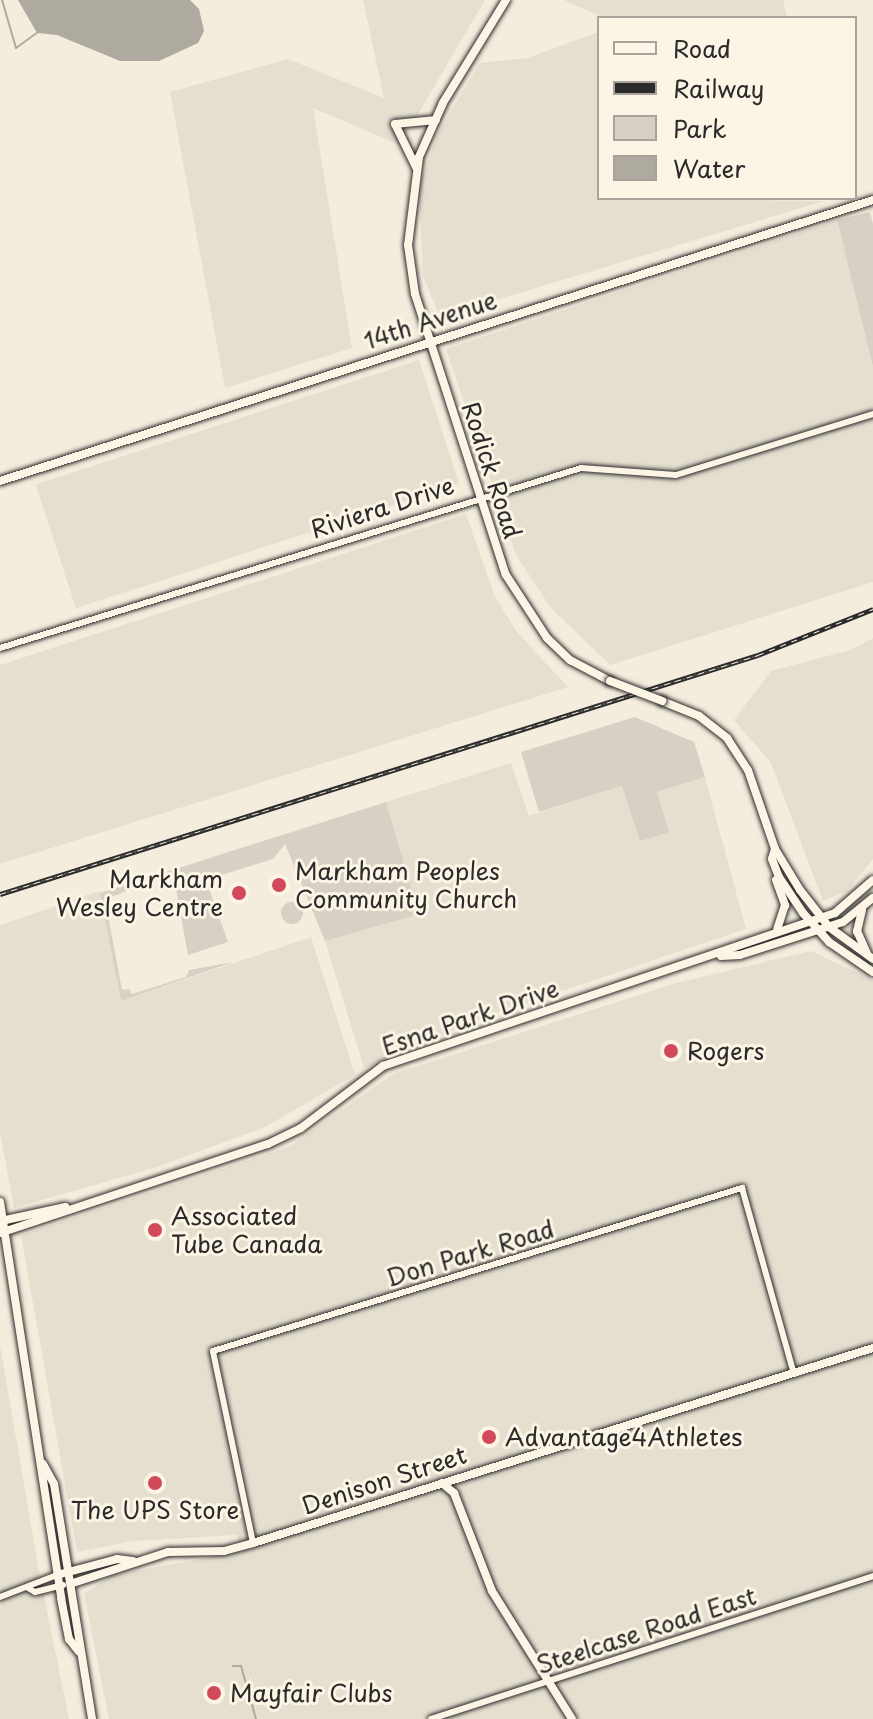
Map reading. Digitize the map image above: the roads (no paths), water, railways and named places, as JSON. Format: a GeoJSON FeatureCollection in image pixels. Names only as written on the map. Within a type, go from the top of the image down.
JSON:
{"type":"FeatureCollection","features":[{"type":"Feature","properties":{"kind":"main road","name":"Rodick Road"},"geometry":{"type":"LineString","coordinates":[[506,0],[436,120],[417,169],[408,245],[415,294],[506,575],[531,617],[570,660],[610,681],[699,716],[733,746],[748,770],[775,849],[820,918]]}},
{"type":"Feature","properties":{"kind":"main road"},"geometry":{"type":"LineString","coordinates":[[417,169],[395,124],[436,120]]}},
{"type":"Feature","properties":{"kind":"main road","name":"14th Avenue"},"geometry":{"type":"LineString","coordinates":[[0,481],[873,200]]}},
{"type":"Feature","properties":{"kind":"main road"},"geometry":{"type":"LineString","coordinates":[[770,934],[785,917],[772,859],[775,849]]}},
{"type":"Feature","properties":{"kind":"main road"},"geometry":{"type":"LineString","coordinates":[[772,859],[791,897],[818,931],[873,972]]}},
{"type":"Feature","properties":{"kind":"main road","name":"Esna Park Drive"},"geometry":{"type":"LineString","coordinates":[[3,1232],[70,1206],[268,1144],[301,1128],[383,1066],[416,1052],[716,956],[810,922],[845,906],[873,880]]}},
{"type":"Feature","properties":{"kind":"main road"},"geometry":{"type":"LineString","coordinates":[[871,958],[857,931],[862,910],[873,898]]}},
{"type":"Feature","properties":{"kind":"main road","name":"Esna Park Drive"},"geometry":{"type":"LineString","coordinates":[[716,956],[740,955],[818,931],[862,910]]}},
{"type":"Feature","properties":{"kind":"main road"},"geometry":{"type":"LineString","coordinates":[[820,918],[871,958]]}},
{"type":"Feature","properties":{"kind":"main road"},"geometry":{"type":"LineString","coordinates":[[0,1202],[3,1232],[12,1268],[8,1279],[43,1463],[41,1485],[69,1639],[79,1652]]}},
{"type":"Feature","properties":{"kind":"main road","name":"Esna Park Drive"},"geometry":{"type":"LineString","coordinates":[[2,1221],[70,1206]]}},
{"type":"Feature","properties":{"kind":"main road"},"geometry":{"type":"LineString","coordinates":[[0,1272],[8,1279]]}},
{"type":"Feature","properties":{"kind":"main road","name":"Denison Street"},"geometry":{"type":"LineString","coordinates":[[73,1583],[133,1561],[253,1543],[873,1348]]}},
{"type":"Feature","properties":{"kind":"main road"},"geometry":{"type":"LineString","coordinates":[[43,1463],[54,1484],[73,1583],[82,1638],[79,1652],[92,1719]]}},
{"type":"Feature","properties":{"kind":"main road"},"geometry":{"type":"LineString","coordinates":[[442,1483],[454,1493],[492,1591],[572,1719]]}},
{"type":"Feature","properties":{"kind":"main road","name":"Denison Street"},"geometry":{"type":"LineString","coordinates":[[57,1575],[117,1559],[133,1561]]}},
{"type":"Feature","properties":{"kind":"street","name":"Riviera Drive"},"geometry":{"type":"LineString","coordinates":[[0,648],[480,495],[581,468],[676,475],[873,414]]}},
{"type":"Feature","properties":{"kind":"street","name":"Don Park Road"},"geometry":{"type":"LineString","coordinates":[[253,1543],[213,1351],[742,1188],[794,1374]]}},
{"type":"Feature","properties":{"kind":"street","name":"Denison Street"},"geometry":{"type":"LineString","coordinates":[[0,1597],[57,1575]]}},
{"type":"Feature","properties":{"kind":"street","name":"Steelcase Road East"},"geometry":{"type":"LineString","coordinates":[[431,1719],[873,1576]]}},
{"type":"Feature","properties":{"kind":"street","name":"Denison Street"},"geometry":{"type":"LineString","coordinates":[[28,1588],[35,1592],[73,1583]]}},
{"type":"Feature","properties":{"kind":"water"},"geometry":{"type":"Polygon","coordinates":[[[18,0],[190,0],[199,9],[204,31],[198,43],[159,61],[120,61],[57,35],[37,33],[18,0]]]}},
{"type":"Feature","properties":{"kind":"waterway"},"geometry":{"type":"LineString","coordinates":[[2,0],[16,48],[37,33]]}},
{"type":"Feature","properties":{"kind":"waterway"},"geometry":{"type":"LineString","coordinates":[[233,1666],[241,1666],[256,1719]]}},
{"type":"Feature","properties":{"kind":"railway"},"geometry":{"type":"LineString","coordinates":[[0,894],[758,655],[873,609]]}},
{"type":"Feature","properties":{"kind":"place","name":"Markham Peoples Community Church"},"geometry":{"type":"Point","coordinates":[279,885]}},
{"type":"Feature","properties":{"kind":"place","name":"Markham Wesley Centre"},"geometry":{"type":"Point","coordinates":[239,893]}},
{"type":"Feature","properties":{"kind":"place","name":"Rogers"},"geometry":{"type":"Point","coordinates":[671,1051]}},
{"type":"Feature","properties":{"kind":"place","name":"Associated Tube Canada"},"geometry":{"type":"Point","coordinates":[155,1230]}},
{"type":"Feature","properties":{"kind":"place","name":"Advantage4Athletes"},"geometry":{"type":"Point","coordinates":[489,1437]}},
{"type":"Feature","properties":{"kind":"place","name":"The UPS Store"},"geometry":{"type":"Point","coordinates":[155,1483]}},
{"type":"Feature","properties":{"kind":"place","name":"Mayfair Clubs"},"geometry":{"type":"Point","coordinates":[214,1693]}}]}
